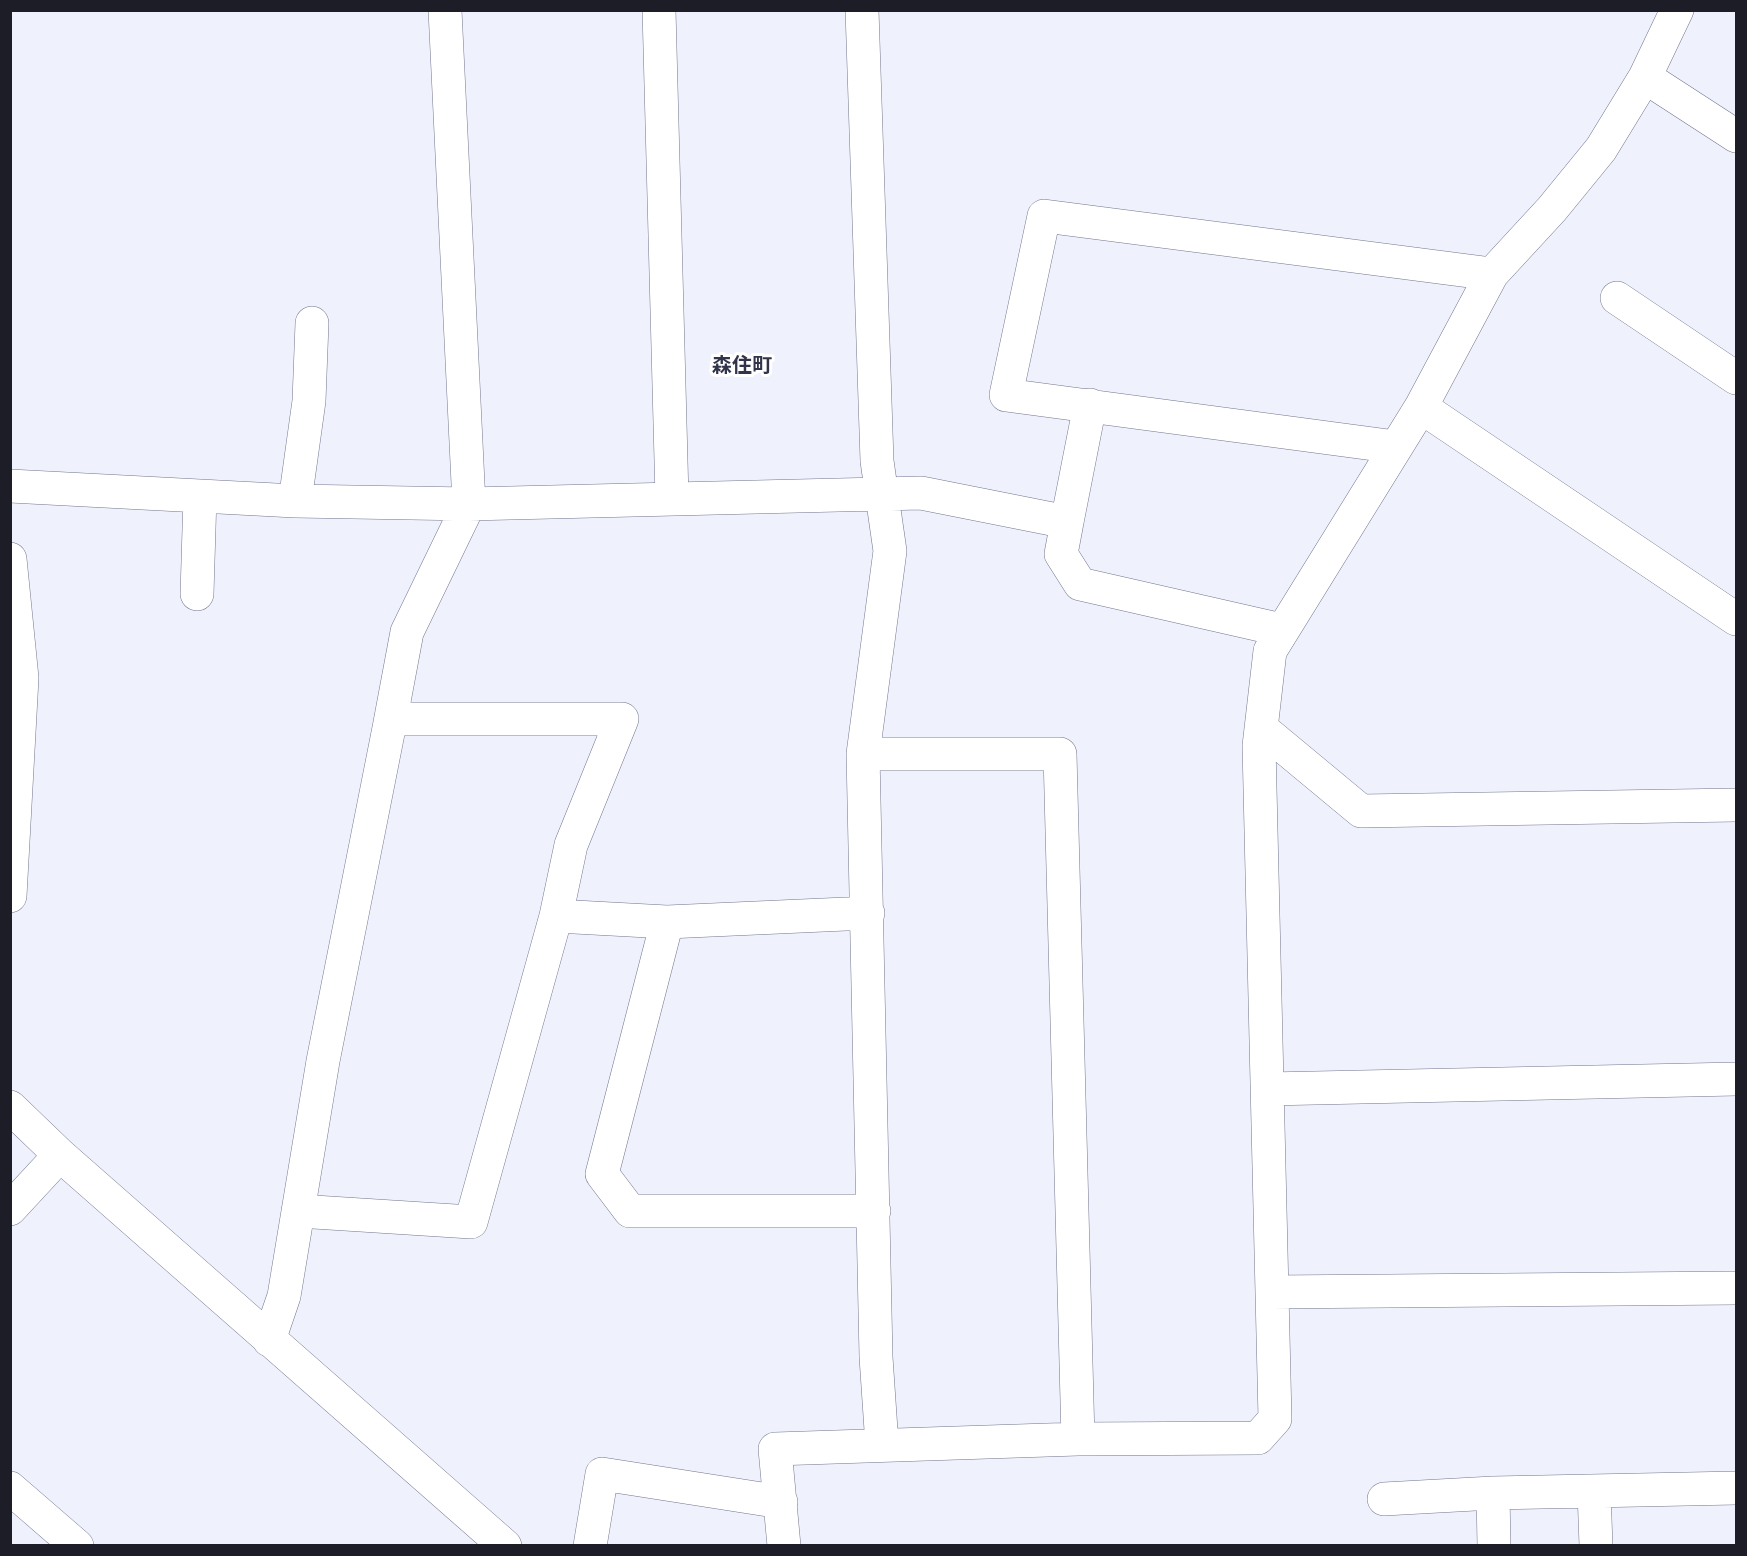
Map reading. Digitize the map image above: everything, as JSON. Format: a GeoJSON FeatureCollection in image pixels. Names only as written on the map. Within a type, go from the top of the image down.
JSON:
{"type":"FeatureCollection","features":[{"type":"Feature","properties":{"kind":"street"},"geometry":{"type":"LineString","coordinates":[[269,1340],[284,1296],[323,1061],[406,632],[469,504],[445,10]]}},
{"type":"Feature","properties":{"kind":"street"},"geometry":{"type":"LineString","coordinates":[[659,10],[672,498]]}},
{"type":"Feature","properties":{"kind":"street"},"geometry":{"type":"LineString","coordinates":[[862,10],[877,461],[890,551],[863,754],[876,1357],[882,1445]]}},
{"type":"Feature","properties":{"kind":"street"},"geometry":{"type":"LineString","coordinates":[[784,1545],[775,1449],[1078,1439],[1258,1438],[1275,1419],[1259,746],[1270,651],[1421,407],[1492,274],[1552,209],[1601,148],[1645,77],[1677,10]]}},
{"type":"Feature","properties":{"kind":"street"},"geometry":{"type":"LineString","coordinates":[[1645,77],[1737,136]]}},
{"type":"Feature","properties":{"kind":"street"},"geometry":{"type":"LineString","coordinates":[[1396,447],[1006,394],[1044,216],[1492,274]]}},
{"type":"Feature","properties":{"kind":"street"},"geometry":{"type":"LineString","coordinates":[[1617,298],[1737,378]]}},
{"type":"Feature","properties":{"kind":"street"},"geometry":{"type":"LineString","coordinates":[[295,501],[309,401],[312,323]]}},
{"type":"Feature","properties":{"kind":"street"},"geometry":{"type":"LineString","coordinates":[[1090,405],[1062,554],[1080,584],[1282,630]]}},
{"type":"Feature","properties":{"kind":"street"},"geometry":{"type":"LineString","coordinates":[[1421,407],[1737,618]]}},
{"type":"Feature","properties":{"kind":"street"},"geometry":{"type":"LineString","coordinates":[[10,486],[295,501],[469,504],[921,493],[1067,522]]}},
{"type":"Feature","properties":{"kind":"street"},"geometry":{"type":"LineString","coordinates":[[197,594],[200,496]]}},
{"type":"Feature","properties":{"kind":"street"},"geometry":{"type":"LineString","coordinates":[[10,559],[22,678],[10,896]]}},
{"type":"Feature","properties":{"kind":"street"},"geometry":{"type":"LineString","coordinates":[[298,1211],[471,1222],[556,916],[571,844],[622,719],[391,719]]}},
{"type":"Feature","properties":{"kind":"street"},"geometry":{"type":"LineString","coordinates":[[1261,728],[1361,811],[1737,805]]}},
{"type":"Feature","properties":{"kind":"street"},"geometry":{"type":"LineString","coordinates":[[863,754],[1060,754],[1078,1439]]}},
{"type":"Feature","properties":{"kind":"street"},"geometry":{"type":"LineString","coordinates":[[556,916],[668,922],[868,913]]}},
{"type":"Feature","properties":{"kind":"street"},"geometry":{"type":"LineString","coordinates":[[668,922],[602,1174],[630,1211],[874,1211]]}},
{"type":"Feature","properties":{"kind":"street"},"geometry":{"type":"LineString","coordinates":[[1268,1089],[1737,1078]]}},
{"type":"Feature","properties":{"kind":"street"},"geometry":{"type":"LineString","coordinates":[[10,1107],[60,1155],[269,1340],[506,1545]]}},
{"type":"Feature","properties":{"kind":"street"},"geometry":{"type":"LineString","coordinates":[[10,1209],[60,1155]]}},
{"type":"Feature","properties":{"kind":"street"},"geometry":{"type":"LineString","coordinates":[[1272,1292],[1737,1288]]}},
{"type":"Feature","properties":{"kind":"street"},"geometry":{"type":"LineString","coordinates":[[590,1545],[602,1474],[781,1502]]}},
{"type":"Feature","properties":{"kind":"street"},"geometry":{"type":"LineString","coordinates":[[10,1488],[76,1545]]}},
{"type":"Feature","properties":{"kind":"street"},"geometry":{"type":"LineString","coordinates":[[1384,1499],[1492,1493],[1737,1488]]}},
{"type":"Feature","properties":{"kind":"street"},"geometry":{"type":"LineString","coordinates":[[1594,1491],[1596,1545]]}},
{"type":"Feature","properties":{"kind":"street"},"geometry":{"type":"LineString","coordinates":[[1492,1493],[1494,1545]]}},
{"type":"Feature","properties":{"kind":"district","name":"森住町"},"geometry":{"type":"Point","coordinates":[742,367]}}]}
